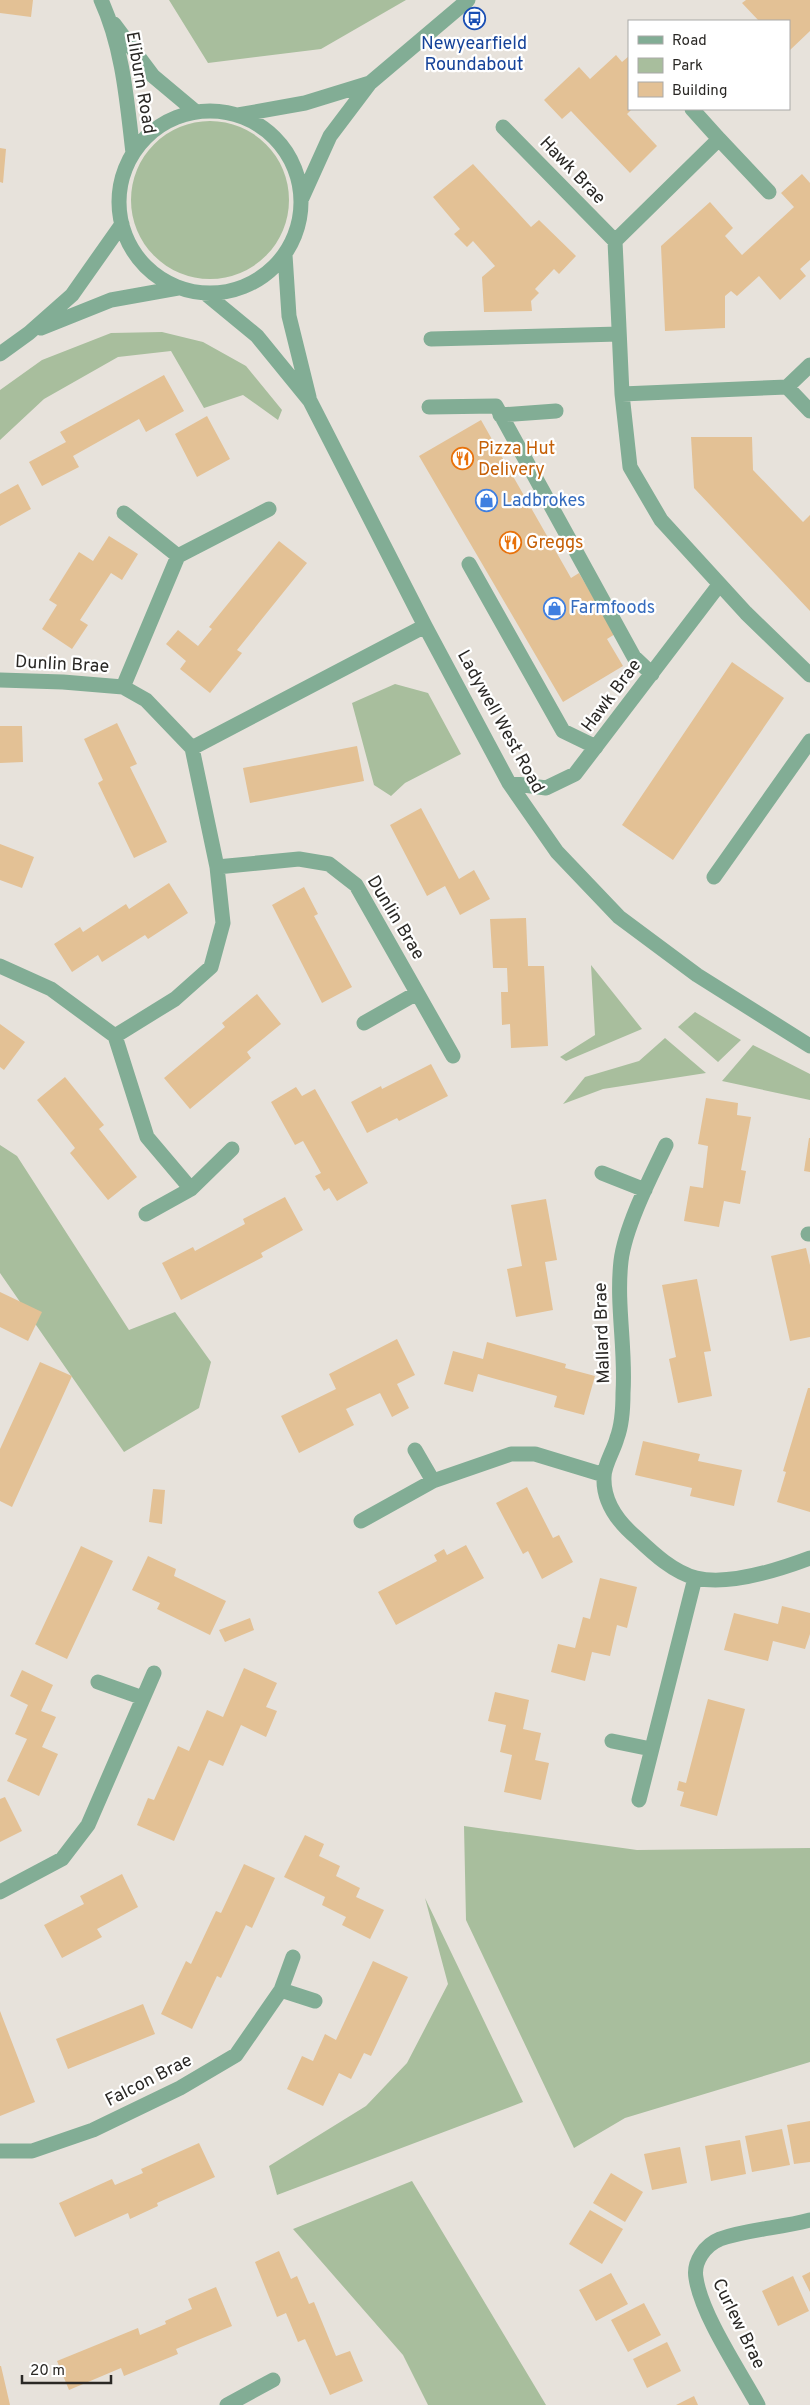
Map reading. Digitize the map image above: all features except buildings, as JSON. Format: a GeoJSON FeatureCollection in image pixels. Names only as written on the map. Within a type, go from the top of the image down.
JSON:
{"type":"FeatureCollection","features":[{"type":"Feature","properties":{"kind":"street","name":"Eliburn Road"},"geometry":{"type":"LineString","coordinates":[[101,0],[110,19],[153,76],[196,112]]}},
{"type":"Feature","properties":{"kind":"street"},"geometry":{"type":"LineString","coordinates":[[302,198],[293,162],[270,133],[238,115],[217,111],[196,112],[160,126],[133,153],[120,187],[122,224],[133,251],[152,273],[178,288],[206,294],[236,290],[263,277],[285,255],[298,228],[302,198],[330,136],[370,83],[468,0]]}},
{"type":"Feature","properties":{"kind":"street","name":"Eliburn Road"},"geometry":{"type":"LineString","coordinates":[[110,19],[125,86],[133,153]]}},
{"type":"Feature","properties":{"kind":"street"},"geometry":{"type":"LineString","coordinates":[[238,115],[305,103],[370,83]]}},
{"type":"Feature","properties":{"kind":"street"},"geometry":{"type":"LineString","coordinates":[[693,110],[769,192]]}},
{"type":"Feature","properties":{"kind":"street","name":"Hawk Brae"},"geometry":{"type":"LineString","coordinates":[[503,127],[615,241]]}},
{"type":"Feature","properties":{"kind":"street"},"geometry":{"type":"LineString","coordinates":[[719,139],[615,241],[622,394],[630,468],[661,520],[719,585],[810,675]]}},
{"type":"Feature","properties":{"kind":"street"},"geometry":{"type":"LineString","coordinates":[[0,354],[29,333],[72,295],[122,224]]}},
{"type":"Feature","properties":{"kind":"street","name":"Ladywell West Road"},"geometry":{"type":"LineString","coordinates":[[285,255],[289,316],[310,401]]}},
{"type":"Feature","properties":{"kind":"street"},"geometry":{"type":"LineString","coordinates":[[29,333],[111,300],[178,288]]}},
{"type":"Feature","properties":{"kind":"street","name":"Ladywell West Road"},"geometry":{"type":"LineString","coordinates":[[206,294],[257,336],[310,401],[425,626],[509,783],[557,852],[619,917],[697,975],[810,1046]]}},
{"type":"Feature","properties":{"kind":"street"},"geometry":{"type":"LineString","coordinates":[[431,339],[619,334]]}},
{"type":"Feature","properties":{"kind":"street"},"geometry":{"type":"LineString","coordinates":[[622,394],[787,387],[810,365]]}},
{"type":"Feature","properties":{"kind":"street"},"geometry":{"type":"LineString","coordinates":[[787,387],[810,410]]}},
{"type":"Feature","properties":{"kind":"street"},"geometry":{"type":"LineString","coordinates":[[429,407],[496,406],[634,657],[652,674]]}},
{"type":"Feature","properties":{"kind":"street"},"geometry":{"type":"LineString","coordinates":[[500,415],[556,411]]}},
{"type":"Feature","properties":{"kind":"street"},"geometry":{"type":"LineString","coordinates":[[124,513],[178,556],[269,509]]}},
{"type":"Feature","properties":{"kind":"street","name":"Dunlin Brae"},"geometry":{"type":"LineString","coordinates":[[123,687],[178,556]]}},
{"type":"Feature","properties":{"kind":"street"},"geometry":{"type":"LineString","coordinates":[[469,564],[563,731],[596,747]]}},
{"type":"Feature","properties":{"kind":"street","name":"Hawk Brae"},"geometry":{"type":"LineString","coordinates":[[509,783],[546,788],[575,774],[719,585]]}},
{"type":"Feature","properties":{"kind":"street"},"geometry":{"type":"LineString","coordinates":[[116,1036],[175,999],[211,967],[223,923],[217,867],[192,748],[425,626]]}},
{"type":"Feature","properties":{"kind":"street","name":"Dunlin Brae"},"geometry":{"type":"LineString","coordinates":[[0,680],[64,682],[123,687],[146,700],[192,748]]}},
{"type":"Feature","properties":{"kind":"street"},"geometry":{"type":"LineString","coordinates":[[714,877],[810,741]]}},
{"type":"Feature","properties":{"kind":"street","name":"Dunlin Brae"},"geometry":{"type":"LineString","coordinates":[[217,867],[299,859],[328,864],[356,885],[453,1056]]}},
{"type":"Feature","properties":{"kind":"street"},"geometry":{"type":"LineString","coordinates":[[0,966],[51,989],[116,1036],[147,1137],[191,1189]]}},
{"type":"Feature","properties":{"kind":"street"},"geometry":{"type":"LineString","coordinates":[[364,1023],[417,993]]}},
{"type":"Feature","properties":{"kind":"street","name":"Mallard Brae"},"geometry":{"type":"LineString","coordinates":[[666,1145],[645,1190],[621,1259],[619,1305],[624,1359],[623,1395],[618,1436],[604,1476],[606,1497],[623,1526],[665,1562],[695,1578],[730,1580],[791,1565],[810,1558]]}},
{"type":"Feature","properties":{"kind":"street"},"geometry":{"type":"LineString","coordinates":[[146,1214],[191,1189],[232,1149]]}},
{"type":"Feature","properties":{"kind":"street"},"geometry":{"type":"LineString","coordinates":[[602,1173],[645,1190]]}},
{"type":"Feature","properties":{"kind":"street"},"geometry":{"type":"LineString","coordinates":[[415,1450],[433,1482]]}},
{"type":"Feature","properties":{"kind":"street"},"geometry":{"type":"LineString","coordinates":[[361,1521],[433,1482],[511,1454],[535,1454],[604,1476]]}},
{"type":"Feature","properties":{"kind":"street"},"geometry":{"type":"LineString","coordinates":[[639,1800],[695,1578]]}},
{"type":"Feature","properties":{"kind":"street"},"geometry":{"type":"LineString","coordinates":[[0,1892],[62,1859],[88,1826],[154,1673]]}},
{"type":"Feature","properties":{"kind":"street"},"geometry":{"type":"LineString","coordinates":[[98,1682],[143,1698]]}},
{"type":"Feature","properties":{"kind":"street"},"geometry":{"type":"LineString","coordinates":[[612,1741],[651,1749]]}},
{"type":"Feature","properties":{"kind":"street","name":"Falcon Brae"},"geometry":{"type":"LineString","coordinates":[[0,2151],[32,2151],[93,2130],[180,2088],[236,2055],[281,1990],[293,1957]]}},
{"type":"Feature","properties":{"kind":"street"},"geometry":{"type":"LineString","coordinates":[[281,1990],[315,2001]]}},
{"type":"Feature","properties":{"kind":"street","name":"Curlew Brae"},"geometry":{"type":"LineString","coordinates":[[758,2405],[702,2301],[695,2276],[698,2261],[705,2248],[720,2240],[810,2220]]}},
{"type":"Feature","properties":{"kind":"street"},"geometry":{"type":"LineString","coordinates":[[227,2405],[272,2380]]}},
{"type":"Feature","properties":{"kind":"green space"},"geometry":{"type":"Polygon","coordinates":[[[169,0],[406,0],[321,49],[208,63],[169,0]]]}},
{"type":"Feature","properties":{"kind":"green space"},"geometry":{"type":"Polygon","coordinates":[[[210,121],[240,127],[266,144],[283,170],[289,200],[283,230],[266,256],[240,273],[210,279],[180,273],[154,256],[137,230],[131,200],[137,170],[154,144],[180,127],[210,121]]]}},
{"type":"Feature","properties":{"kind":"green space"},"geometry":{"type":"Polygon","coordinates":[[[162,332],[203,342],[246,366],[282,410],[278,420],[243,395],[204,408],[171,351],[118,357],[44,399],[0,440],[0,390],[42,360],[111,333],[162,332]]]}},
{"type":"Feature","properties":{"kind":"green space"},"geometry":{"type":"Polygon","coordinates":[[[395,684],[428,693],[461,754],[405,783],[391,796],[374,785],[352,703],[395,684]]]}},
{"type":"Feature","properties":{"kind":"green space"},"geometry":{"type":"Polygon","coordinates":[[[591,965],[642,1029],[566,1061],[560,1057],[595,1035],[591,965]]]}},
{"type":"Feature","properties":{"kind":"green space"},"geometry":{"type":"Polygon","coordinates":[[[695,1012],[741,1040],[718,1062],[678,1027],[695,1012]]]}},
{"type":"Feature","properties":{"kind":"green space"},"geometry":{"type":"Polygon","coordinates":[[[665,1038],[706,1073],[603,1089],[563,1104],[585,1077],[639,1061],[665,1038]]]}},
{"type":"Feature","properties":{"kind":"green space"},"geometry":{"type":"Polygon","coordinates":[[[753,1045],[810,1074],[810,1100],[722,1081],[753,1045]]]}},
{"type":"Feature","properties":{"kind":"green space"},"geometry":{"type":"Polygon","coordinates":[[[0,1145],[17,1156],[129,1330],[175,1312],[211,1362],[199,1408],[124,1452],[0,1273],[0,1145]]]}},
{"type":"Feature","properties":{"kind":"green space"},"geometry":{"type":"Polygon","coordinates":[[[464,1826],[637,1850],[810,1848],[810,2062],[625,2118],[574,2148],[466,1920],[464,1826]]]}},
{"type":"Feature","properties":{"kind":"green space"},"geometry":{"type":"Polygon","coordinates":[[[425,1898],[523,2102],[277,2195],[269,2166],[366,2106],[407,2063],[448,1984],[425,1898]]]}},
{"type":"Feature","properties":{"kind":"green space"},"geometry":{"type":"Polygon","coordinates":[[[412,2181],[546,2405],[428,2405],[403,2355],[293,2229],[412,2181]]]}},
{"type":"Feature","properties":{"kind":"place","name":"Newyearfield Roundabout"},"geometry":{"type":"Point","coordinates":[474,19]}},
{"type":"Feature","properties":{"kind":"place","name":"Pizza Hut Delivery"},"geometry":{"type":"Point","coordinates":[462,459]}},
{"type":"Feature","properties":{"kind":"place","name":"Ladbrokes"},"geometry":{"type":"Point","coordinates":[486,501]}},
{"type":"Feature","properties":{"kind":"place","name":"Greggs"},"geometry":{"type":"Point","coordinates":[510,543]}},
{"type":"Feature","properties":{"kind":"place","name":"Farmfoods"},"geometry":{"type":"Point","coordinates":[554,608]}}]}
